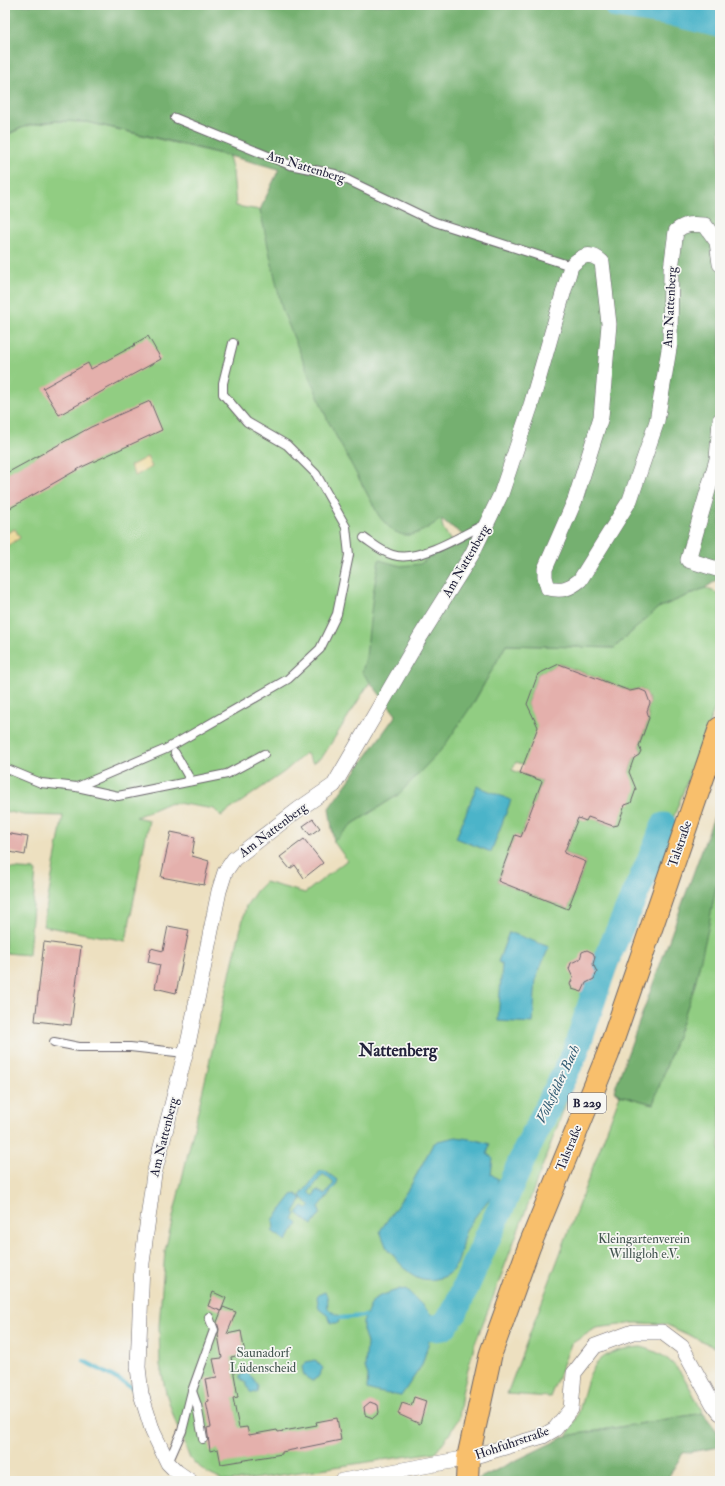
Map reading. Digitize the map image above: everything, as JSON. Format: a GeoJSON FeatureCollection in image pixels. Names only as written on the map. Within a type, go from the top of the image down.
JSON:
{"type":"FeatureCollection","features":[{"type":"Feature","properties":{"kind":"main road","name":"Talstraße"},"geometry":{"type":"LineString","coordinates":[[467,1481],[468,1458],[491,1353],[529,1247],[608,1054],[720,728]]}},
{"type":"Feature","properties":{"kind":"street","name":"Am Nattenberg"},"geometry":{"type":"LineString","coordinates":[[190,1481],[177,1472],[168,1463],[153,1432],[142,1394],[138,1367],[142,1300],[142,1263],[154,1174],[185,1053],[218,891],[225,872],[234,859],[334,785],[420,637],[472,554],[501,494],[531,405],[572,266],[579,258],[588,255],[596,256],[602,262],[609,324],[601,417],[575,500],[545,568],[545,578],[548,588],[557,590],[570,588],[580,580],[630,500],[658,421],[670,343],[671,269],[676,231],[683,226],[692,223],[705,225],[717,242],[720,264]]}},
{"type":"Feature","properties":{"kind":"street"},"geometry":{"type":"LineString","coordinates":[[720,420],[717,459],[688,560],[720,570]]}},
{"type":"Feature","properties":{"kind":"street","name":"Hohfuhrstraße"},"geometry":{"type":"LineString","coordinates":[[468,1458],[542,1436],[555,1429],[571,1409],[574,1373],[595,1346],[633,1332],[662,1332],[682,1347],[713,1404],[720,1413]]}},
{"type":"Feature","properties":{"kind":"street"},"geometry":{"type":"LineString","coordinates":[[342,1481],[468,1458]]}},
{"type":"Feature","properties":{"kind":"lane","name":"Am Nattenberg"},"geometry":{"type":"LineString","coordinates":[[175,118],[290,165],[335,174],[435,222],[572,266]]}},
{"type":"Feature","properties":{"kind":"lane"},"geometry":{"type":"LineString","coordinates":[[77,787],[166,749],[288,679],[320,648],[337,614],[349,555],[346,527],[316,474],[287,445],[247,422],[223,394],[223,383],[233,343]]}},
{"type":"Feature","properties":{"kind":"lane"},"geometry":{"type":"LineString","coordinates":[[364,538],[393,556],[410,556],[426,552],[487,523]]}},
{"type":"Feature","properties":{"kind":"lane"},"geometry":{"type":"LineString","coordinates":[[175,753],[191,781]]}},
{"type":"Feature","properties":{"kind":"lane"},"geometry":{"type":"LineString","coordinates":[[5,768],[41,783],[77,787],[118,796],[227,774],[264,754]]}},
{"type":"Feature","properties":{"kind":"lane"},"geometry":{"type":"LineString","coordinates":[[54,1042],[79,1047],[130,1047],[185,1053]]}},
{"type":"Feature","properties":{"kind":"lane"},"geometry":{"type":"LineString","coordinates":[[168,1463],[182,1431],[192,1390],[214,1330],[209,1317]]}},
{"type":"Feature","properties":{"kind":"lane"},"geometry":{"type":"LineString","coordinates":[[192,1390],[197,1405],[203,1440]]}},
{"type":"Feature","properties":{"kind":"green space"},"geometry":{"type":"Polygon","coordinates":[[[5,5],[720,5],[720,578],[705,588],[658,608],[614,648],[506,645],[474,702],[443,748],[398,795],[351,825],[334,842],[329,808],[396,715],[362,672],[366,657],[373,594],[379,560],[401,566],[420,564],[463,535],[441,519],[415,534],[401,534],[394,531],[379,516],[328,421],[282,309],[260,210],[279,169],[187,145],[87,122],[56,121],[26,126],[5,135],[5,5]]]}},
{"type":"Feature","properties":{"kind":"green space"},"geometry":{"type":"Polygon","coordinates":[[[56,121],[87,122],[229,156],[233,172],[236,206],[260,210],[441,519],[443,528],[455,548],[323,756],[313,763],[306,753],[284,772],[221,816],[214,809],[177,803],[166,804],[136,817],[149,820],[126,941],[43,926],[63,816],[24,815],[5,811],[5,136],[26,126],[56,121]]]}},
{"type":"Feature","properties":{"kind":"green space"},"geometry":{"type":"Polygon","coordinates":[[[705,588],[720,594],[720,694],[474,1346],[462,1393],[459,1418],[436,1452],[246,1480],[224,1481],[207,1473],[190,1459],[183,1440],[186,1434],[177,1427],[166,1393],[160,1365],[159,1326],[165,1251],[246,906],[257,890],[265,882],[305,893],[347,860],[334,842],[351,825],[398,795],[474,702],[506,645],[614,648],[658,608],[705,588]],[[560,664],[538,674],[527,704],[539,726],[532,767],[516,762],[512,770],[542,781],[521,837],[515,835],[498,881],[568,909],[586,862],[564,853],[578,817],[586,821],[599,787],[610,787],[598,821],[613,826],[618,825],[629,772],[634,758],[639,755],[641,751],[639,746],[649,718],[647,711],[650,703],[646,692],[639,689],[630,691],[560,664]]]}},
{"type":"Feature","properties":{"kind":"green space"},"geometry":{"type":"Polygon","coordinates":[[[720,800],[720,866],[708,929],[694,988],[653,1104],[620,1095],[614,1091],[720,800]]]}},
{"type":"Feature","properties":{"kind":"green space","name":"Kleingartenverein Willigloh e.V."},"geometry":{"type":"Polygon","coordinates":[[[720,866],[720,1336],[717,1348],[665,1324],[636,1323],[596,1328],[571,1344],[550,1397],[507,1394],[620,1095],[653,1104],[694,988],[720,866]]]}},
{"type":"Feature","properties":{"kind":"green space"},"geometry":{"type":"Polygon","coordinates":[[[5,868],[36,870],[29,955],[5,953],[5,868]]]}},
{"type":"Feature","properties":{"kind":"green space"},"geometry":{"type":"Polygon","coordinates":[[[641,1347],[654,1351],[673,1364],[686,1381],[703,1413],[566,1436],[575,1421],[588,1379],[594,1367],[604,1357],[619,1350],[641,1347]]]}},
{"type":"Feature","properties":{"kind":"green space"},"geometry":{"type":"Polygon","coordinates":[[[703,1413],[720,1435],[720,1447],[683,1453],[666,1481],[474,1481],[566,1436],[703,1413]]]}},
{"type":"Feature","properties":{"kind":"sand"},"geometry":{"type":"Polygon","coordinates":[[[147,457],[152,467],[135,476],[130,466],[147,457]]]}},
{"type":"Feature","properties":{"kind":"sand"},"geometry":{"type":"Polygon","coordinates":[[[15,529],[20,538],[5,547],[5,534],[15,529]]]}},
{"type":"Feature","properties":{"kind":"water"},"geometry":{"type":"Polygon","coordinates":[[[477,786],[511,800],[491,852],[456,838],[477,786]]]}},
{"type":"Feature","properties":{"kind":"water"},"geometry":{"type":"Polygon","coordinates":[[[509,932],[549,947],[536,978],[533,1023],[498,1021],[502,964],[498,962],[509,932]]]}},
{"type":"Feature","properties":{"kind":"water"},"geometry":{"type":"Polygon","coordinates":[[[456,1137],[490,1144],[487,1154],[493,1158],[491,1174],[498,1179],[497,1185],[499,1187],[477,1214],[466,1231],[459,1260],[453,1270],[445,1276],[439,1278],[428,1280],[421,1279],[404,1268],[391,1252],[388,1251],[380,1231],[411,1185],[433,1144],[438,1141],[456,1137]]]}},
{"type":"Feature","properties":{"kind":"water"},"geometry":{"type":"Polygon","coordinates":[[[320,1171],[325,1171],[337,1180],[337,1184],[319,1207],[320,1214],[312,1225],[297,1213],[303,1206],[308,1209],[311,1206],[300,1196],[320,1171]],[[323,1174],[309,1192],[313,1196],[317,1190],[325,1195],[334,1183],[323,1174]]]}},
{"type":"Feature","properties":{"kind":"water"},"geometry":{"type":"Polygon","coordinates":[[[296,1194],[302,1199],[294,1212],[296,1214],[293,1219],[298,1224],[286,1241],[272,1231],[274,1229],[273,1220],[292,1195],[296,1194]]]}},
{"type":"Feature","properties":{"kind":"water"},"geometry":{"type":"Polygon","coordinates":[[[400,1289],[408,1291],[431,1314],[433,1328],[422,1365],[401,1396],[367,1389],[368,1375],[365,1368],[367,1343],[363,1330],[363,1322],[373,1300],[400,1289]]]}},
{"type":"Feature","properties":{"kind":"water"},"geometry":{"type":"Polygon","coordinates":[[[325,1292],[328,1301],[328,1308],[340,1316],[338,1323],[331,1323],[328,1316],[319,1309],[317,1297],[325,1292]]]}},
{"type":"Feature","properties":{"kind":"water"},"geometry":{"type":"Polygon","coordinates":[[[315,1360],[323,1368],[318,1377],[312,1381],[304,1376],[302,1367],[306,1362],[315,1360]]]}},
{"type":"Feature","properties":{"kind":"water"},"geometry":{"type":"Polygon","coordinates":[[[246,1372],[253,1378],[258,1386],[257,1393],[250,1392],[246,1383],[240,1379],[240,1376],[246,1372]]]}},
{"type":"Feature","properties":{"kind":"building"},"geometry":{"type":"Polygon","coordinates":[[[148,336],[161,359],[59,415],[43,388],[88,363],[91,369],[135,345],[134,344],[148,336]]]}},
{"type":"Feature","properties":{"kind":"building"},"geometry":{"type":"Polygon","coordinates":[[[150,401],[162,430],[82,467],[5,511],[5,474],[91,427],[150,401]]]}},
{"type":"Feature","properties":{"kind":"building"},"geometry":{"type":"Polygon","coordinates":[[[559,664],[630,691],[639,689],[646,692],[650,703],[647,711],[649,718],[639,746],[641,751],[639,755],[634,758],[629,772],[636,789],[631,803],[625,805],[618,825],[613,826],[588,817],[586,821],[578,818],[564,853],[586,862],[568,909],[498,881],[515,835],[521,837],[542,781],[520,773],[538,727],[527,704],[538,674],[559,664]]]}},
{"type":"Feature","properties":{"kind":"building"},"geometry":{"type":"Polygon","coordinates":[[[313,819],[320,828],[310,835],[303,826],[313,819]]]}},
{"type":"Feature","properties":{"kind":"building"},"geometry":{"type":"Polygon","coordinates":[[[171,832],[195,837],[192,856],[209,861],[204,885],[161,877],[171,832]]]}},
{"type":"Feature","properties":{"kind":"building"},"geometry":{"type":"Polygon","coordinates":[[[5,833],[28,837],[25,855],[5,851],[5,833]]]}},
{"type":"Feature","properties":{"kind":"building"},"geometry":{"type":"Polygon","coordinates":[[[304,839],[323,863],[304,878],[295,865],[290,869],[280,857],[304,839]]]}},
{"type":"Feature","properties":{"kind":"building"},"geometry":{"type":"Polygon","coordinates":[[[168,926],[189,930],[176,993],[155,988],[160,965],[148,962],[151,948],[163,951],[168,926]]]}},
{"type":"Feature","properties":{"kind":"building"},"geometry":{"type":"Polygon","coordinates":[[[44,942],[81,947],[71,1025],[35,1021],[44,942]]]}},
{"type":"Feature","properties":{"kind":"building"},"geometry":{"type":"Polygon","coordinates":[[[587,950],[593,953],[595,957],[593,964],[597,972],[594,979],[586,983],[582,992],[572,989],[570,984],[573,978],[569,969],[571,963],[580,959],[582,952],[587,950]]]}},
{"type":"Feature","properties":{"kind":"building"},"geometry":{"type":"Polygon","coordinates":[[[213,1292],[226,1298],[221,1311],[208,1306],[213,1292]]]}},
{"type":"Feature","properties":{"kind":"building","name":"Saunadorf Lüdenscheid"},"geometry":{"type":"Polygon","coordinates":[[[223,1307],[236,1312],[227,1334],[241,1331],[245,1354],[231,1357],[238,1397],[233,1398],[239,1428],[247,1427],[249,1435],[277,1430],[278,1432],[317,1425],[316,1422],[337,1418],[341,1440],[282,1452],[282,1454],[221,1464],[218,1449],[210,1451],[207,1428],[211,1427],[206,1402],[209,1401],[205,1379],[217,1377],[213,1359],[222,1358],[217,1322],[223,1307]]]}},
{"type":"Feature","properties":{"kind":"building"},"geometry":{"type":"Polygon","coordinates":[[[414,1397],[426,1401],[420,1424],[398,1414],[402,1403],[411,1406],[414,1397]]]}},
{"type":"Feature","properties":{"kind":"building"},"geometry":{"type":"Polygon","coordinates":[[[370,1402],[378,1405],[379,1413],[373,1418],[365,1415],[364,1407],[370,1402]]]}},
{"type":"Feature","properties":{"kind":"waterway","name":"Volksfelder Bach"},"geometry":{"type":"LineString","coordinates":[[617,5],[677,14],[718,24]]}},
{"type":"Feature","properties":{"kind":"waterway","name":"Volksfelder Bach"},"geometry":{"type":"LineString","coordinates":[[433,1328],[443,1327],[454,1313],[526,1151],[575,1053],[605,962],[664,826]]}},
{"type":"Feature","properties":{"kind":"waterway"},"geometry":{"type":"LineString","coordinates":[[340,1318],[365,1316]]}},
{"type":"Feature","properties":{"kind":"waterway"},"geometry":{"type":"LineString","coordinates":[[84,1361],[137,1390]]}},
{"type":"Feature","properties":{"kind":"district","name":"Nattenberg"},"geometry":{"type":"Point","coordinates":[398,1050]}}]}
